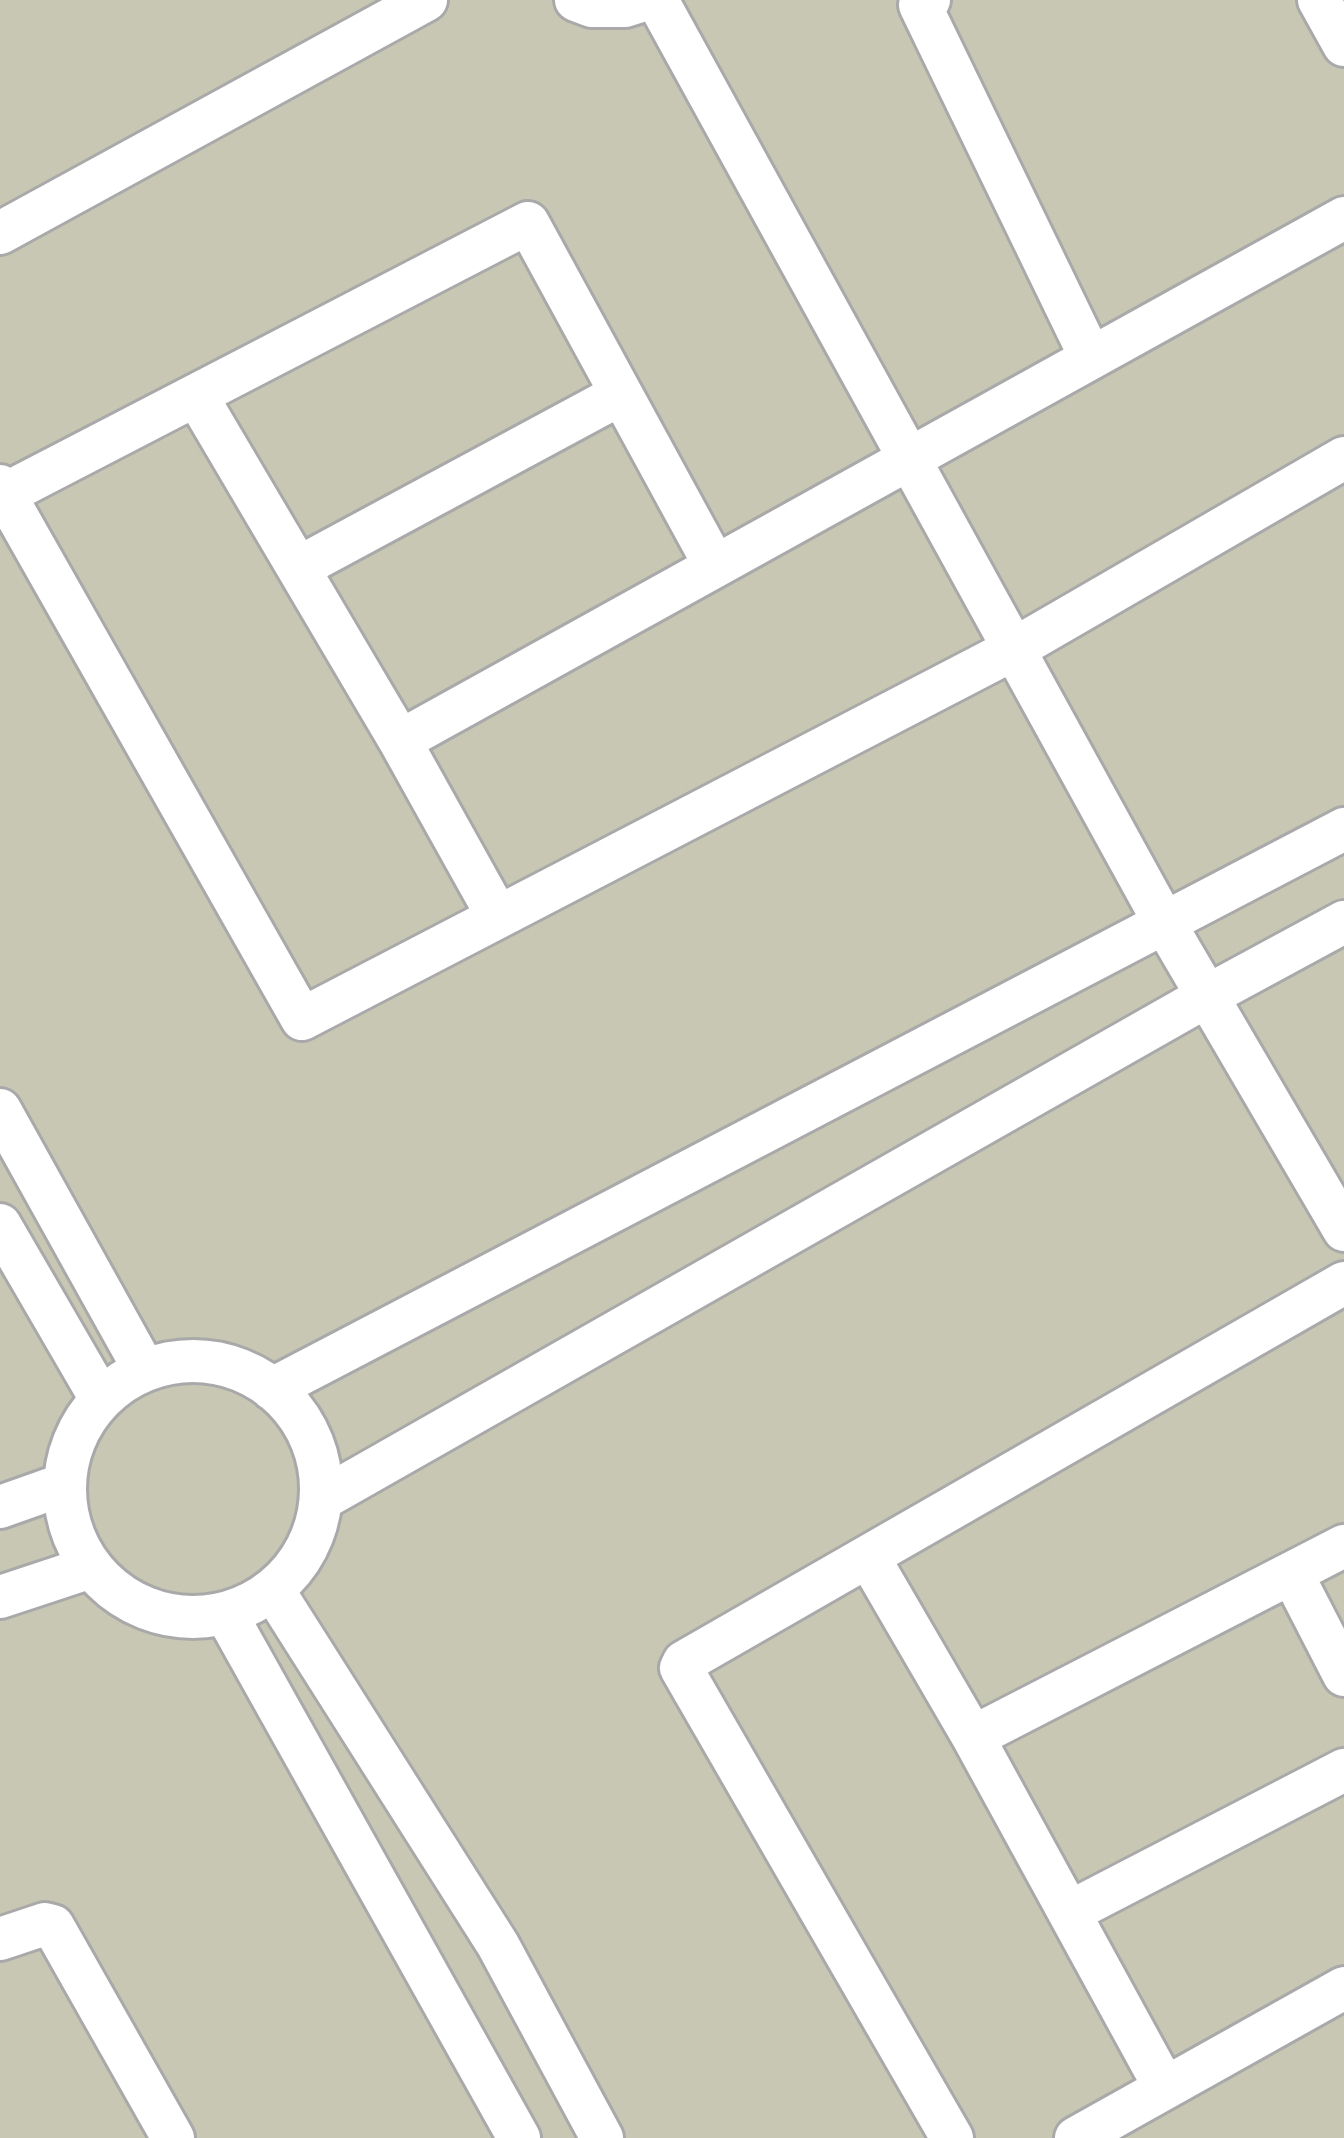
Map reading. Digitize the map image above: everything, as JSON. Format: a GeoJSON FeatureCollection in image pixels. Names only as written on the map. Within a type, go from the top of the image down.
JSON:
{"type":"FeatureCollection","features":[{"type":"Feature","properties":{"kind":"street"},"geometry":{"type":"LineString","coordinates":[[0,233],[426,0]]}},
{"type":"Feature","properties":{"kind":"street"},"geometry":{"type":"LineString","coordinates":[[576,0],[592,6],[624,6],[644,0]]}},
{"type":"Feature","properties":{"kind":"street"},"geometry":{"type":"LineString","coordinates":[[657,0],[1166,924],[1344,1230]]}},
{"type":"Feature","properties":{"kind":"street"},"geometry":{"type":"LineString","coordinates":[[929,0],[920,5],[1091,358]]}},
{"type":"Feature","properties":{"kind":"street"},"geometry":{"type":"LineString","coordinates":[[1320,0],[1344,45]]}},
{"type":"Feature","properties":{"kind":"street"},"geometry":{"type":"LineString","coordinates":[[400,741],[1344,218]]}},
{"type":"Feature","properties":{"kind":"street"},"geometry":{"type":"LineString","coordinates":[[714,564],[528,223],[196,395],[2,490],[302,1018],[1014,649],[1344,458]]}},
{"type":"Feature","properties":{"kind":"street"},"geometry":{"type":"LineString","coordinates":[[298,568],[622,394]]}},
{"type":"Feature","properties":{"kind":"street"},"geometry":{"type":"LineString","coordinates":[[196,395],[400,741],[498,917]]}},
{"type":"Feature","properties":{"kind":"street"},"geometry":{"type":"LineString","coordinates":[[272,1388],[1344,828]]}},
{"type":"Feature","properties":{"kind":"street"},"geometry":{"type":"LineString","coordinates":[[322,1499],[1209,994],[1344,922]]}},
{"type":"Feature","properties":{"kind":"street"},"geometry":{"type":"LineString","coordinates":[[0,1110],[144,1369]]}},
{"type":"Feature","properties":{"kind":"street"},"geometry":{"type":"LineString","coordinates":[[0,1226],[101,1399]]}},
{"type":"Feature","properties":{"kind":"street"},"geometry":{"type":"LineString","coordinates":[[952,2138],[680,1672],[684,1662],[1344,1283]]}},
{"type":"Feature","properties":{"kind":"street"},"geometry":{"type":"LineString","coordinates":[[196,1359],[247,1370],[272,1388],[289,1401],[316,1447],[322,1499],[307,1550],[273,1590],[226,1614],[188,1618],[152,1611],[118,1594],[91,1567],[71,1528],[65,1484],[70,1454],[82,1424],[101,1399],[144,1369],[196,1359]]}},
{"type":"Feature","properties":{"kind":"street"},"geometry":{"type":"LineString","coordinates":[[0,1507],[65,1484]]}},
{"type":"Feature","properties":{"kind":"street"},"geometry":{"type":"LineString","coordinates":[[972,1736],[1344,1546]]}},
{"type":"Feature","properties":{"kind":"street"},"geometry":{"type":"LineString","coordinates":[[869,1558],[1166,2088]]}},
{"type":"Feature","properties":{"kind":"street"},"geometry":{"type":"LineString","coordinates":[[0,1597],[91,1567]]}},
{"type":"Feature","properties":{"kind":"street"},"geometry":{"type":"LineString","coordinates":[[1292,1574],[1344,1675]]}},
{"type":"Feature","properties":{"kind":"street"},"geometry":{"type":"LineString","coordinates":[[273,1590],[498,1946],[602,2138]]}},
{"type":"Feature","properties":{"kind":"street"},"geometry":{"type":"LineString","coordinates":[[226,1614],[519,2138]]}},
{"type":"Feature","properties":{"kind":"street"},"geometry":{"type":"LineString","coordinates":[[1070,1912],[1344,1770]]}},
{"type":"Feature","properties":{"kind":"street"},"geometry":{"type":"LineString","coordinates":[[0,1939],[45,1924],[52,1926],[173,2138]]}},
{"type":"Feature","properties":{"kind":"street"},"geometry":{"type":"LineString","coordinates":[[1076,2138],[1344,1988]]}},
{"type":"Feature","properties":{"kind":"shaded area"},"geometry":{"type":"Polygon","coordinates":[[[0,0],[1344,0],[1344,2138],[0,2138],[0,0]]]}}]}
